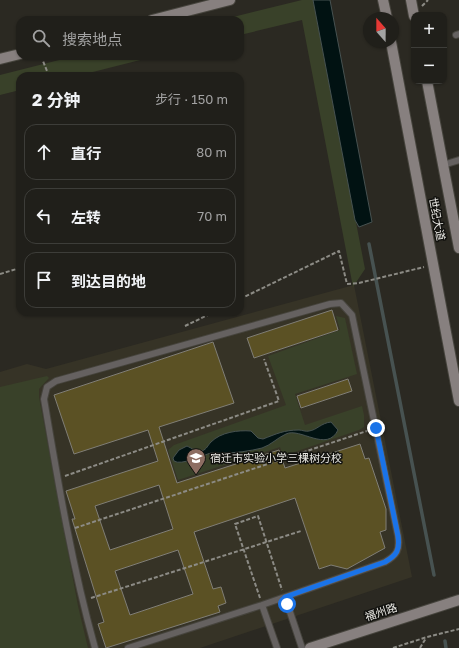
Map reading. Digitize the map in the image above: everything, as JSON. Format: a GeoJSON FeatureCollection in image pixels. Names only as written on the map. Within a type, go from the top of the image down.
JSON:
{"type":"FeatureCollection","features":[{"type":"Feature","properties":{"kind":"street"},"geometry":{"type":"LineString","coordinates":[[168,16],[230,0]]}},
{"type":"Feature","properties":{"kind":"street"},"geometry":{"type":"LineString","coordinates":[[383,0],[386,12]]}},
{"type":"Feature","properties":{"kind":"street"},"geometry":{"type":"LineString","coordinates":[[411,0],[413,12]]}},
{"type":"Feature","properties":{"kind":"street","name":"世纪大道"},"geometry":{"type":"LineString","coordinates":[[392,48],[459,401]]}},
{"type":"Feature","properties":{"kind":"street"},"geometry":{"type":"LineString","coordinates":[[0,59],[16,55]]}},
{"type":"Feature","properties":{"kind":"street","name":"世纪大道"},"geometry":{"type":"LineString","coordinates":[[428,84],[459,248]]}},
{"type":"Feature","properties":{"kind":"street","name":"福州路"},"geometry":{"type":"LineString","coordinates":[[310,648],[459,600]]}},
{"type":"Feature","properties":{"kind":"lane"},"geometry":{"type":"LineString","coordinates":[[443,165],[459,160]]}},
{"type":"Feature","properties":{"kind":"lane"},"geometry":{"type":"LineString","coordinates":[[95,648],[82,601],[58,478],[44,399],[47,387],[56,381],[330,304],[341,303],[352,315],[398,536],[398,551],[395,557],[385,562],[262,605],[128,648]]}},
{"type":"Feature","properties":{"kind":"lane"},"geometry":{"type":"LineString","coordinates":[[285,597],[302,648]]}},
{"type":"Feature","properties":{"kind":"lane"},"geometry":{"type":"LineString","coordinates":[[262,605],[277,648]]}},
{"type":"Feature","properties":{"kind":"path"},"geometry":{"type":"LineString","coordinates":[[43,60],[47,72]]}},
{"type":"Feature","properties":{"kind":"path"},"geometry":{"type":"LineString","coordinates":[[244,297],[339,251],[347,284],[372,280],[433,265]]}},
{"type":"Feature","properties":{"kind":"path"},"geometry":{"type":"LineString","coordinates":[[0,274],[16,269]]}},
{"type":"Feature","properties":{"kind":"path"},"geometry":{"type":"LineString","coordinates":[[185,326],[206,316]]}},
{"type":"Feature","properties":{"kind":"path"},"geometry":{"type":"LineString","coordinates":[[58,478],[279,401],[264,359]]}},
{"type":"Feature","properties":{"kind":"path"},"geometry":{"type":"LineString","coordinates":[[68,531],[376,428]]}},
{"type":"Feature","properties":{"kind":"path"},"geometry":{"type":"LineString","coordinates":[[262,605],[236,524],[258,516],[285,597]]}},
{"type":"Feature","properties":{"kind":"path"},"geometry":{"type":"LineString","coordinates":[[82,601],[301,530]]}},
{"type":"Feature","properties":{"kind":"path"},"geometry":{"type":"LineString","coordinates":[[393,648],[459,629]]}},
{"type":"Feature","properties":{"kind":"path"},"geometry":{"type":"LineString","coordinates":[[420,648],[427,637]]}},
{"type":"Feature","properties":{"kind":"shaded area"},"geometry":{"type":"Polygon","coordinates":[[[313,0],[330,0],[372,222],[359,227],[355,220],[313,0]]]}},
{"type":"Feature","properties":{"kind":"shaded area","name":"宿迁市实验小学三棵树分校"},"geometry":{"type":"Polygon","coordinates":[[[354,285],[412,577],[200,648],[0,648],[0,372],[27,364],[46,369],[354,285]]]}},
{"type":"Feature","properties":{"kind":"shaded area"},"geometry":{"type":"Polygon","coordinates":[[[331,422],[338,430],[333,436],[327,439],[320,440],[292,433],[280,437],[262,448],[243,452],[211,453],[182,462],[174,461],[173,458],[179,450],[187,446],[202,451],[215,439],[230,432],[251,431],[258,438],[263,439],[289,431],[312,430],[331,422]]]}},
{"type":"Feature","properties":{"kind":"green space"},"geometry":{"type":"Polygon","coordinates":[[[302,0],[313,0],[365,269],[353,287],[302,20],[244,34],[244,16],[237,16],[302,0]]]}},
{"type":"Feature","properties":{"kind":"green space"},"geometry":{"type":"Polygon","coordinates":[[[59,60],[140,60],[93,72],[16,72],[16,91],[0,95],[0,75],[59,60]]]}},
{"type":"Feature","properties":{"kind":"green space"},"geometry":{"type":"Polygon","coordinates":[[[336,316],[345,318],[357,374],[295,394],[305,425],[362,406],[364,427],[283,456],[280,447],[178,480],[168,450],[174,445],[286,405],[268,356],[340,330],[336,316]]]}},
{"type":"Feature","properties":{"kind":"green space"},"geometry":{"type":"Polygon","coordinates":[[[47,376],[49,378],[39,389],[39,397],[78,606],[88,648],[0,648],[0,387],[47,376]]]}},
{"type":"Feature","properties":{"kind":"building"},"geometry":{"type":"Polygon","coordinates":[[[332,310],[338,330],[254,358],[247,338],[332,310]]]}},
{"type":"Feature","properties":{"kind":"building"},"geometry":{"type":"Polygon","coordinates":[[[213,342],[234,403],[159,427],[177,483],[279,450],[285,468],[360,444],[365,459],[369,458],[386,509],[386,530],[380,532],[385,548],[347,569],[331,565],[319,569],[295,498],[194,532],[213,589],[221,587],[226,603],[218,606],[220,612],[106,648],[98,624],[104,622],[72,519],[75,519],[66,491],[158,461],[148,430],[74,454],[54,395],[213,342]],[[159,485],[95,506],[110,550],[173,529],[159,485]],[[178,550],[115,571],[130,615],[193,594],[178,550]]]}},
{"type":"Feature","properties":{"kind":"building"},"geometry":{"type":"Polygon","coordinates":[[[348,379],[352,391],[301,408],[297,396],[348,379]]]}},
{"type":"Feature","properties":{"kind":"waterway"},"geometry":{"type":"LineString","coordinates":[[369,244],[434,575]]}},
{"type":"Feature","properties":{"kind":"waterway"},"geometry":{"type":"LineString","coordinates":[[445,641],[446,648]]}},
{"type":"Feature","properties":{"kind":"place","name":"宿迁市实验小学三棵树分校"},"geometry":{"type":"Point","coordinates":[196,475]}},
{"type":"Feature","properties":{"kind":"route"},"geometry":{"type":"LineString","coordinates":[[287,604],[285,597],[385,562],[395,557],[399,546],[398,536],[376,428]]}}]}
